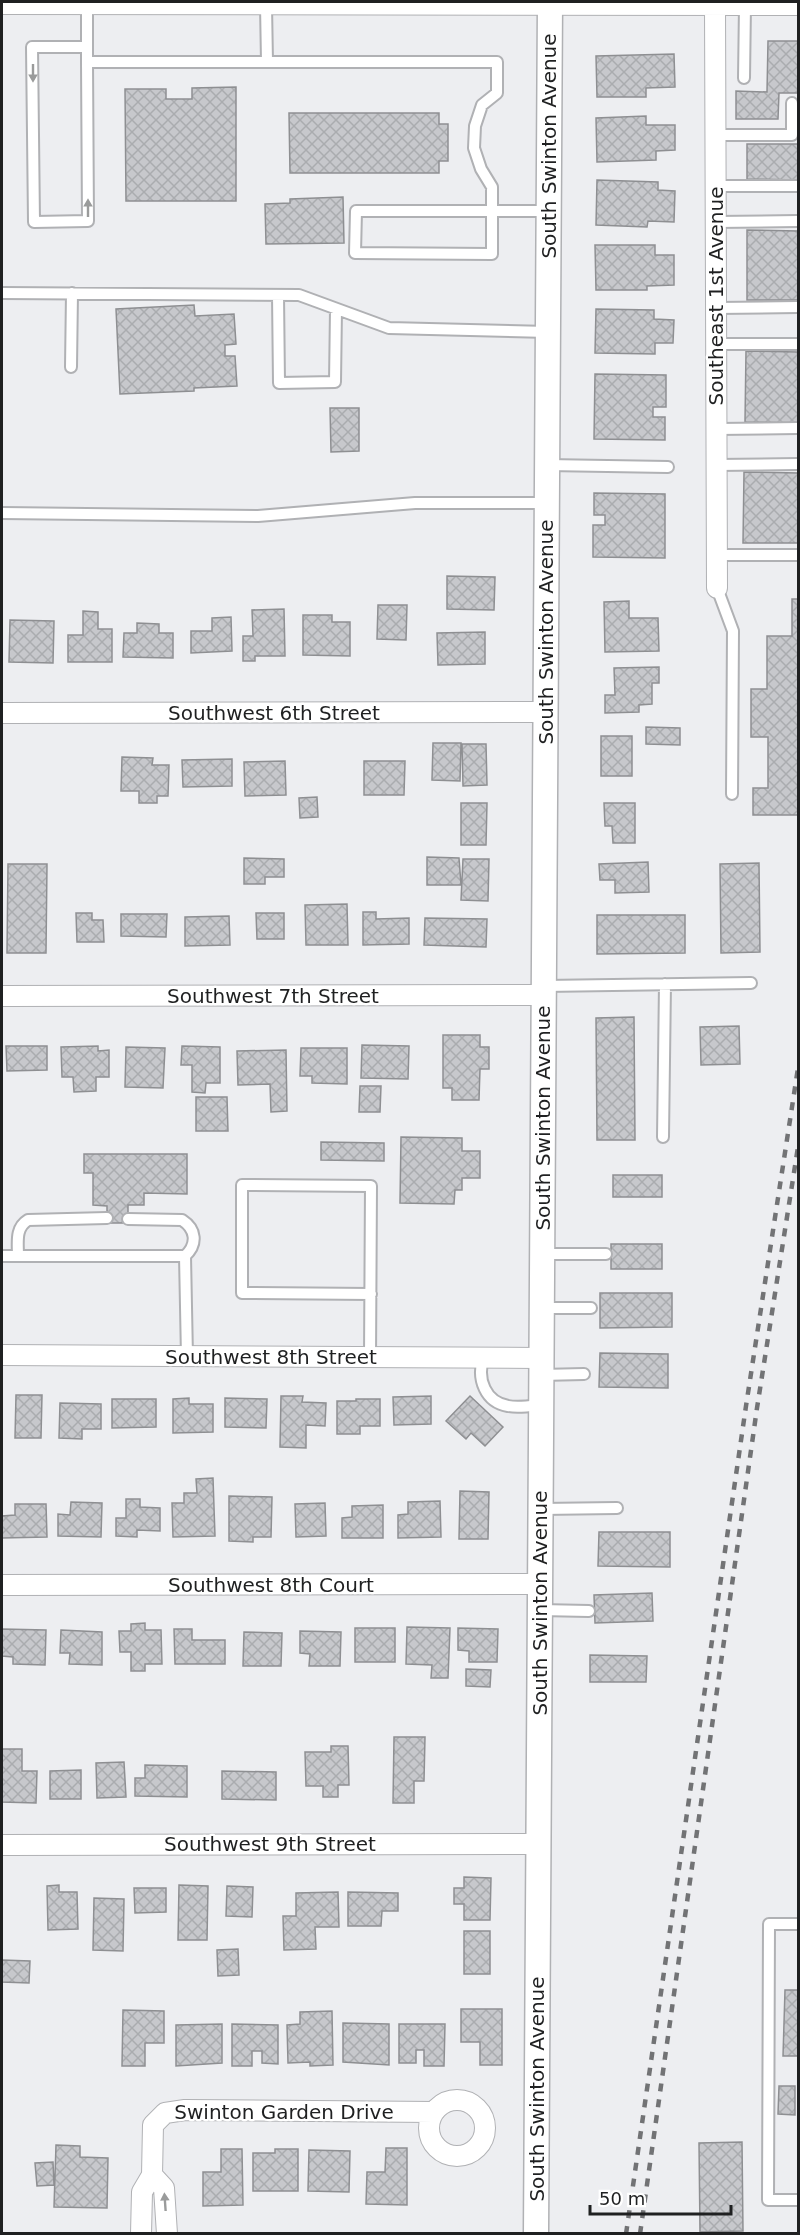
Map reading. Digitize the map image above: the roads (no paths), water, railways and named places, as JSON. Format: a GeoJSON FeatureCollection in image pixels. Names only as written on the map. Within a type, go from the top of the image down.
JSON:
{"type":"FeatureCollection","features":[{"type":"Feature","properties":{"kind":"street","name":"South Swinton Avenue"},"geometry":{"type":"LineString","coordinates":[[536,2234],[550,3]]}},
{"type":"Feature","properties":{"kind":"street"},"geometry":{"type":"LineString","coordinates":[[2,4],[798,4]]}},
{"type":"Feature","properties":{"kind":"street","name":"Southeast 1st Avenue"},"geometry":{"type":"LineString","coordinates":[[703,4],[715,135],[717,588]]}},
{"type":"Feature","properties":{"kind":"street","name":"Southwest 6th Street"},"geometry":{"type":"LineString","coordinates":[[2,713],[546,712]]}},
{"type":"Feature","properties":{"kind":"street","name":"Southwest 7th Street"},"geometry":{"type":"LineString","coordinates":[[2,996],[544,991]]}},
{"type":"Feature","properties":{"kind":"street","name":"Southwest 8th Street"},"geometry":{"type":"LineString","coordinates":[[2,1355],[483,1359],[541,1367]]}},
{"type":"Feature","properties":{"kind":"street","name":"Southwest 8th Court"},"geometry":{"type":"LineString","coordinates":[[2,1585],[540,1584]]}},
{"type":"Feature","properties":{"kind":"street","name":"Southwest 9th Street"},"geometry":{"type":"LineString","coordinates":[[2,1845],[538,1844]]}},
{"type":"Feature","properties":{"kind":"street","name":"Swinton Garden Drive"},"geometry":{"type":"LineString","coordinates":[[141,2234],[142,2192],[152,2175],[153,2125],[165,2113],[185,2110],[434,2112]]}},
{"type":"Feature","properties":{"kind":"street","name":"Swinton Garden Drive"},"geometry":{"type":"LineString","coordinates":[[152,2175],[164,2188],[167,2234]]}},
{"type":"Feature","properties":{"kind":"lane"},"geometry":{"type":"LineString","coordinates":[[266,3],[267,62]]}},
{"type":"Feature","properties":{"kind":"lane"},"geometry":{"type":"LineString","coordinates":[[87,4],[88,221],[33,222],[32,47],[87,47]]}},
{"type":"Feature","properties":{"kind":"lane"},"geometry":{"type":"LineString","coordinates":[[744,78],[745,4]]}},
{"type":"Feature","properties":{"kind":"lane"},"geometry":{"type":"LineString","coordinates":[[87,62],[497,62],[497,93],[482,105],[474,126],[474,148],[481,169],[492,187],[492,211],[492,254],[355,253],[356,211],[492,211],[549,211]]}},
{"type":"Feature","properties":{"kind":"lane"},"geometry":{"type":"LineString","coordinates":[[715,135],[792,135],[792,103]]}},
{"type":"Feature","properties":{"kind":"lane"},"geometry":{"type":"LineString","coordinates":[[715,186],[798,186]]}},
{"type":"Feature","properties":{"kind":"lane"},"geometry":{"type":"LineString","coordinates":[[716,222],[798,221]]}},
{"type":"Feature","properties":{"kind":"lane"},"geometry":{"type":"LineString","coordinates":[[2,292],[299,295],[389,328],[548,332]]}},
{"type":"Feature","properties":{"kind":"lane"},"geometry":{"type":"LineString","coordinates":[[71,367],[72,293]]}},
{"type":"Feature","properties":{"kind":"lane"},"geometry":{"type":"LineString","coordinates":[[278,295],[279,383],[335,382],[336,309]]}},
{"type":"Feature","properties":{"kind":"lane"},"geometry":{"type":"LineString","coordinates":[[716,308],[798,307]]}},
{"type":"Feature","properties":{"kind":"lane"},"geometry":{"type":"LineString","coordinates":[[716,344],[798,344]]}},
{"type":"Feature","properties":{"kind":"lane"},"geometry":{"type":"LineString","coordinates":[[716,429],[798,428]]}},
{"type":"Feature","properties":{"kind":"lane"},"geometry":{"type":"LineString","coordinates":[[716,465],[798,464]]}},
{"type":"Feature","properties":{"kind":"lane"},"geometry":{"type":"LineString","coordinates":[[547,465],[668,467]]}},
{"type":"Feature","properties":{"kind":"lane"},"geometry":{"type":"LineString","coordinates":[[2,513],[258,516],[415,503],[547,503]]}},
{"type":"Feature","properties":{"kind":"lane"},"geometry":{"type":"LineString","coordinates":[[716,555],[798,555]]}},
{"type":"Feature","properties":{"kind":"lane"},"geometry":{"type":"LineString","coordinates":[[717,588],[733,631],[732,794]]}},
{"type":"Feature","properties":{"kind":"lane"},"geometry":{"type":"LineString","coordinates":[[544,991],[751,982]]}},
{"type":"Feature","properties":{"kind":"lane"},"geometry":{"type":"LineString","coordinates":[[663,1137],[665,984]]}},
{"type":"Feature","properties":{"kind":"lane"},"geometry":{"type":"LineString","coordinates":[[370,1358],[371,1294],[371,1186],[242,1185],[242,1293],[371,1294]]}},
{"type":"Feature","properties":{"kind":"lane"},"geometry":{"type":"LineString","coordinates":[[18,1256],[18,1233],[20,1227],[28,1220],[107,1218]]}},
{"type":"Feature","properties":{"kind":"lane"},"geometry":{"type":"LineString","coordinates":[[128,1218],[182,1220],[191,1228],[193,1246],[185,1256],[187,1357]]}},
{"type":"Feature","properties":{"kind":"lane"},"geometry":{"type":"LineString","coordinates":[[542,1254],[606,1254]]}},
{"type":"Feature","properties":{"kind":"lane"},"geometry":{"type":"LineString","coordinates":[[2,1256],[185,1256]]}},
{"type":"Feature","properties":{"kind":"lane"},"geometry":{"type":"LineString","coordinates":[[542,1308],[591,1308]]}},
{"type":"Feature","properties":{"kind":"lane"},"geometry":{"type":"LineString","coordinates":[[483,1359],[481,1379],[490,1397],[509,1407],[541,1405]]}},
{"type":"Feature","properties":{"kind":"lane"},"geometry":{"type":"LineString","coordinates":[[541,1367],[585,1374]]}},
{"type":"Feature","properties":{"kind":"lane"},"geometry":{"type":"LineString","coordinates":[[541,1509],[617,1508]]}},
{"type":"Feature","properties":{"kind":"lane"},"geometry":{"type":"LineString","coordinates":[[540,1610],[589,1611]]}},
{"type":"Feature","properties":{"kind":"lane"},"geometry":{"type":"LineString","coordinates":[[798,1924],[769,1924],[768,2177],[768,2200],[798,2200]]}},
{"type":"Feature","properties":{"kind":"railway"},"geometry":{"type":"LineString","coordinates":[[626,2234],[746,1406],[798,1068]]}},
{"type":"Feature","properties":{"kind":"railway"},"geometry":{"type":"LineString","coordinates":[[640,2234],[757,1408],[798,1147]]}}]}
